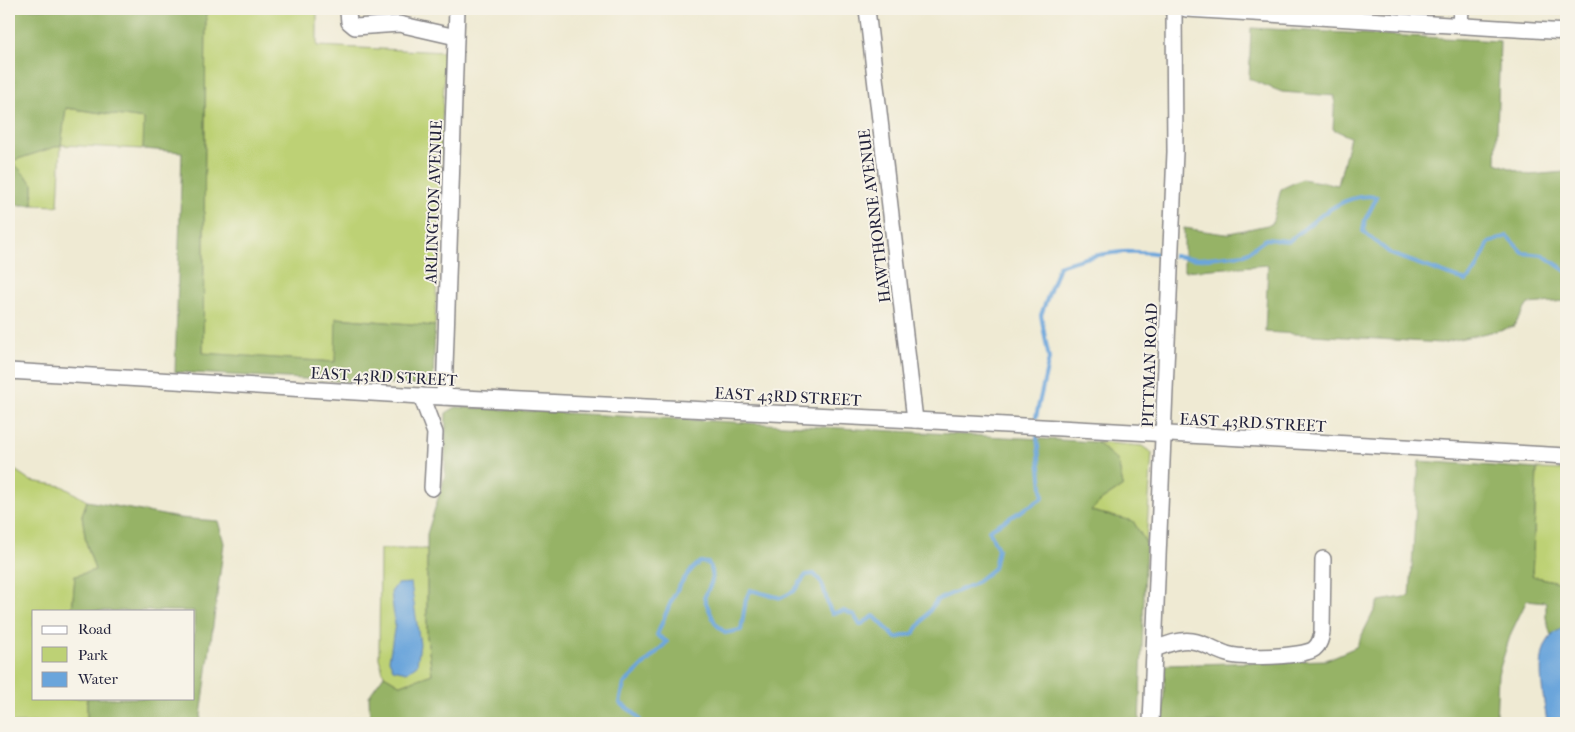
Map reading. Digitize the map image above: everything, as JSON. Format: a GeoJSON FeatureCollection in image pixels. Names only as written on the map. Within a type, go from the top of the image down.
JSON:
{"type":"FeatureCollection","features":[{"type":"Feature","properties":{"kind":"street","name":"ARLINGTON AVENUE"},"geometry":{"type":"LineString","coordinates":[[444,397],[457,9]]}},
{"type":"Feature","properties":{"kind":"street","name":"HAWTHORNE AVENUE"},"geometry":{"type":"LineString","coordinates":[[867,9],[915,420]]}},
{"type":"Feature","properties":{"kind":"street","name":"PITTMAN ROAD"},"geometry":{"type":"LineString","coordinates":[[1152,723],[1175,152],[1174,9]]}},
{"type":"Feature","properties":{"kind":"street"},"geometry":{"type":"LineString","coordinates":[[1186,9],[1301,12],[1460,26],[1566,32]]}},
{"type":"Feature","properties":{"kind":"street"},"geometry":{"type":"LineString","coordinates":[[1460,26],[1461,9]]}},
{"type":"Feature","properties":{"kind":"street"},"geometry":{"type":"LineString","coordinates":[[348,12],[349,22],[355,27],[399,24],[456,38]]}},
{"type":"Feature","properties":{"kind":"street","name":"EAST 43RD STREET"},"geometry":{"type":"LineString","coordinates":[[9,371],[421,396],[915,420],[1566,456]]}},
{"type":"Feature","properties":{"kind":"street"},"geometry":{"type":"LineString","coordinates":[[421,396],[435,433],[432,488]]}},
{"type":"Feature","properties":{"kind":"street"},"geometry":{"type":"LineString","coordinates":[[1154,649],[1181,641],[1191,641],[1229,655],[1299,655],[1314,649],[1320,642],[1322,632],[1323,559]]}},
{"type":"Feature","properties":{"kind":"green space"},"geometry":{"type":"Polygon","coordinates":[[[9,9],[206,9],[203,353],[335,362],[336,318],[435,326],[433,386],[175,372],[182,152],[143,149],[144,119],[66,108],[61,145],[12,161],[33,184],[33,205],[9,205],[9,9]]]}},
{"type":"Feature","properties":{"kind":"green space"},"geometry":{"type":"Polygon","coordinates":[[[206,9],[317,9],[317,46],[445,52],[435,326],[337,318],[335,362],[203,354],[206,9]]]}},
{"type":"Feature","properties":{"kind":"green space"},"geometry":{"type":"Polygon","coordinates":[[[1251,28],[1500,41],[1496,163],[1529,175],[1566,172],[1566,301],[1528,304],[1513,327],[1441,343],[1265,332],[1268,265],[1184,271],[1184,228],[1225,234],[1272,224],[1281,189],[1302,179],[1338,185],[1350,137],[1333,129],[1335,96],[1282,92],[1249,79],[1251,28]]]}},
{"type":"Feature","properties":{"kind":"green space"},"geometry":{"type":"Polygon","coordinates":[[[66,108],[145,119],[143,149],[61,145],[66,108]]]}},
{"type":"Feature","properties":{"kind":"green space"},"geometry":{"type":"Polygon","coordinates":[[[61,145],[58,206],[33,205],[33,184],[11,161],[61,145]]]}},
{"type":"Feature","properties":{"kind":"green space"},"geometry":{"type":"Polygon","coordinates":[[[456,407],[1096,442],[1118,461],[1123,486],[1102,500],[1091,511],[1133,521],[1146,543],[1139,723],[370,723],[369,696],[384,675],[401,685],[432,674],[427,637],[427,534],[445,476],[446,413],[456,407]]]}},
{"type":"Feature","properties":{"kind":"green space"},"geometry":{"type":"Polygon","coordinates":[[[1096,442],[1142,446],[1152,453],[1146,543],[1133,521],[1091,511],[1102,500],[1123,486],[1118,461],[1096,442]]]}},
{"type":"Feature","properties":{"kind":"green space"},"geometry":{"type":"Polygon","coordinates":[[[1419,461],[1537,469],[1532,576],[1566,584],[1566,627],[1551,636],[1546,618],[1546,602],[1527,600],[1511,633],[1498,674],[1496,723],[1163,723],[1165,665],[1326,660],[1356,647],[1379,601],[1410,596],[1419,461]]]}},
{"type":"Feature","properties":{"kind":"green space"},"geometry":{"type":"Polygon","coordinates":[[[9,466],[31,481],[62,486],[87,501],[82,515],[86,542],[95,570],[75,576],[72,610],[32,610],[32,700],[87,700],[87,723],[9,723],[9,466]]]}},
{"type":"Feature","properties":{"kind":"green space"},"geometry":{"type":"Polygon","coordinates":[[[1537,469],[1566,470],[1566,584],[1532,576],[1537,469]]]}},
{"type":"Feature","properties":{"kind":"green space"},"geometry":{"type":"Polygon","coordinates":[[[87,501],[179,518],[218,521],[224,543],[200,723],[87,723],[87,700],[195,700],[195,610],[72,610],[75,576],[95,570],[86,542],[82,515],[87,501]]]}},
{"type":"Feature","properties":{"kind":"green space"},"geometry":{"type":"Polygon","coordinates":[[[380,549],[427,549],[427,637],[432,674],[401,685],[384,675],[379,658],[380,549]]]}},
{"type":"Feature","properties":{"kind":"water"},"geometry":{"type":"Polygon","coordinates":[[[411,583],[420,644],[417,665],[407,672],[393,669],[389,660],[395,624],[391,592],[397,584],[411,583]]]}},
{"type":"Feature","properties":{"kind":"water"},"geometry":{"type":"Polygon","coordinates":[[[1566,627],[1566,723],[1547,723],[1542,683],[1542,655],[1554,633],[1566,627]]]}},
{"type":"Feature","properties":{"kind":"waterway"},"geometry":{"type":"LineString","coordinates":[[1174,256],[1198,259],[1245,254],[1266,239],[1289,241],[1329,210],[1341,203],[1364,196],[1377,197],[1365,220],[1363,231],[1391,254],[1466,281],[1475,272],[1489,243],[1507,236],[1523,253],[1543,255],[1566,271]]}},
{"type":"Feature","properties":{"kind":"waterway"},"geometry":{"type":"LineString","coordinates":[[1036,417],[1049,359],[1041,315],[1059,266],[1113,253],[1139,252],[1167,255]]}},
{"type":"Feature","properties":{"kind":"waterway"},"geometry":{"type":"LineString","coordinates":[[642,723],[633,712],[620,703],[624,684],[667,642],[657,635],[665,615],[679,586],[700,562],[708,563],[711,568],[713,576],[704,598],[715,623],[725,633],[741,630],[746,599],[750,590],[781,598],[794,591],[806,575],[814,574],[824,588],[832,613],[844,611],[854,615],[860,625],[874,616],[896,638],[914,633],[937,600],[974,584],[994,568],[998,549],[989,530],[1043,498],[1037,436]]}}]}
